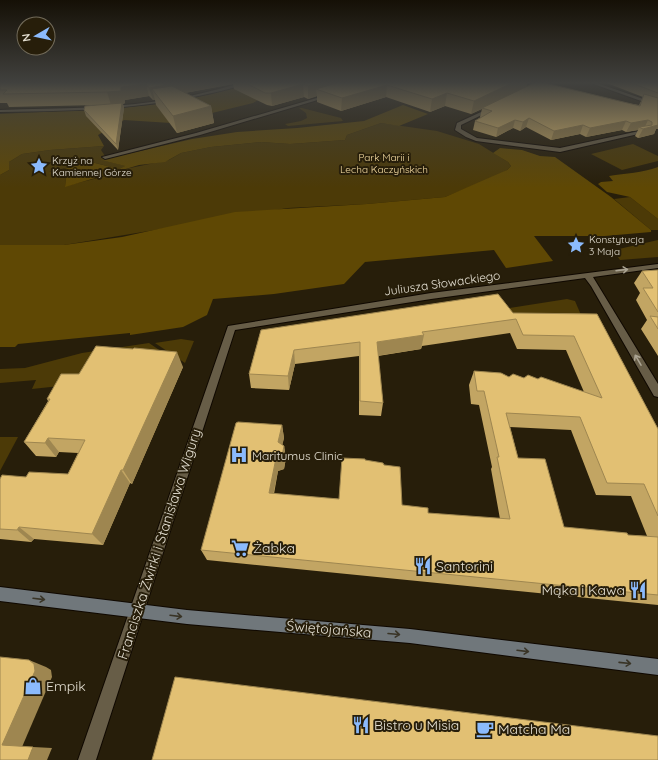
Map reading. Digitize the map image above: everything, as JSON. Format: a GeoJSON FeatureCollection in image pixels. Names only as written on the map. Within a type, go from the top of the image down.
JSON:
{"type":"FeatureCollection","features":[{"type":"Feature","properties":{"kind":"street"},"geometry":{"type":"LineString","coordinates":[[105,157],[198,134],[255,117]]}},
{"type":"Feature","properties":{"kind":"street"},"geometry":{"type":"LineString","coordinates":[[473,117],[459,124],[458,130],[476,139],[555,150],[644,132]]}},
{"type":"Feature","properties":{"kind":"street","name":"Juliusza Słowackiego"},"geometry":{"type":"LineString","coordinates":[[231,328],[431,296],[658,266]]}},
{"type":"Feature","properties":{"kind":"street"},"geometry":{"type":"LineString","coordinates":[[587,275],[595,285],[658,394]]}},
{"type":"Feature","properties":{"kind":"street","name":"Franciszka Żwirki i Stanisława Wigury"},"geometry":{"type":"LineString","coordinates":[[87,760],[138,611],[231,328]]}},
{"type":"Feature","properties":{"kind":"street","name":"Świętojańska"},"geometry":{"type":"LineString","coordinates":[[0,594],[187,617],[410,636],[658,667]]}},
{"type":"Feature","properties":{"kind":"green space"},"geometry":{"type":"Polygon","coordinates":[[[339,117],[343,121],[288,126],[285,124],[301,121],[307,118],[339,117]]]}},
{"type":"Feature","properties":{"kind":"green space","name":"Park Marii i Lecha Kaczyńskich"},"geometry":{"type":"Polygon","coordinates":[[[381,123],[437,131],[479,144],[508,162],[511,166],[499,175],[445,197],[367,204],[288,208],[64,245],[0,245],[0,175],[9,170],[9,162],[22,154],[50,150],[104,146],[101,150],[107,159],[102,160],[126,166],[119,169],[91,162],[49,172],[66,176],[65,186],[130,168],[169,160],[181,153],[211,147],[261,142],[290,144],[345,140],[347,135],[381,123]]]}},
{"type":"Feature","properties":{"kind":"green space"},"geometry":{"type":"Polygon","coordinates":[[[633,144],[658,156],[658,161],[622,170],[591,154],[633,144]]]}},
{"type":"Feature","properties":{"kind":"green space"},"geometry":{"type":"Polygon","coordinates":[[[630,197],[658,219],[658,230],[651,230],[614,199],[630,197]]]}},
{"type":"Feature","properties":{"kind":"green space"},"geometry":{"type":"Polygon","coordinates":[[[658,240],[658,257],[620,260],[612,249],[619,249],[658,240]]]}},
{"type":"Feature","properties":{"kind":"green space"},"geometry":{"type":"Polygon","coordinates":[[[567,299],[575,301],[584,322],[514,322],[503,309],[567,299]]]}},
{"type":"Feature","properties":{"kind":"green space"},"geometry":{"type":"Polygon","coordinates":[[[181,339],[194,341],[185,363],[155,343],[181,339]]]}},
{"type":"Feature","properties":{"kind":"green space"},"geometry":{"type":"Polygon","coordinates":[[[149,343],[168,356],[77,386],[32,389],[36,380],[0,383],[0,369],[25,368],[82,353],[149,343]]]}},
{"type":"Feature","properties":{"kind":"green space"},"geometry":{"type":"Polygon","coordinates":[[[0,437],[18,437],[0,471],[0,437]]]}},
{"type":"Feature","properties":{"kind":"shaded area"},"geometry":{"type":"Polygon","coordinates":[[[0,117],[194,117],[171,123],[124,120],[98,135],[104,146],[50,150],[22,154],[9,162],[9,170],[0,175],[0,117]]]}},
{"type":"Feature","properties":{"kind":"shaded area"},"geometry":{"type":"Polygon","coordinates":[[[373,117],[420,117],[399,126],[381,123],[347,135],[345,140],[290,144],[261,142],[211,147],[181,153],[165,162],[139,165],[65,187],[66,176],[48,173],[91,162],[119,169],[125,166],[101,160],[192,139],[237,132],[364,121],[373,117]]]}},
{"type":"Feature","properties":{"kind":"shaded area"},"geometry":{"type":"Polygon","coordinates":[[[500,148],[522,150],[540,156],[555,157],[611,197],[651,230],[651,232],[605,236],[534,236],[553,261],[506,268],[494,250],[365,262],[344,284],[274,294],[213,299],[207,315],[183,327],[130,335],[130,333],[18,344],[15,347],[0,347],[0,245],[64,245],[122,237],[235,212],[367,204],[445,197],[507,170],[511,166],[508,162],[493,153],[500,148]]]}},
{"type":"Feature","properties":{"kind":"shaded area"},"geometry":{"type":"Polygon","coordinates":[[[658,167],[658,219],[630,197],[607,192],[598,184],[601,182],[613,181],[609,176],[640,172],[658,167]]]}},
{"type":"Feature","properties":{"kind":"building"},"geometry":{"type":"Polygon","coordinates":[[[91,117],[120,117],[116,144],[91,117]]]}},
{"type":"Feature","properties":{"kind":"building"},"geometry":{"type":"Polygon","coordinates":[[[481,117],[658,117],[658,125],[643,129],[639,127],[652,125],[652,122],[648,120],[631,123],[626,121],[590,128],[583,125],[554,131],[529,118],[523,122],[515,120],[498,128],[475,121],[481,117]]]}},
{"type":"Feature","properties":{"kind":"building"},"geometry":{"type":"Polygon","coordinates":[[[658,270],[658,312],[643,288],[653,288],[642,271],[658,270]]]}},
{"type":"Feature","properties":{"kind":"building"},"geometry":{"type":"Polygon","coordinates":[[[498,294],[513,313],[597,314],[658,429],[658,516],[644,484],[607,483],[580,417],[506,413],[518,458],[545,459],[564,527],[658,537],[658,595],[201,550],[236,423],[238,422],[282,425],[278,442],[284,446],[282,456],[276,458],[269,493],[339,499],[342,458],[365,459],[383,463],[384,465],[400,467],[402,505],[428,508],[428,513],[510,519],[497,457],[499,457],[484,391],[477,391],[474,371],[501,373],[509,377],[513,374],[524,378],[528,375],[538,379],[541,377],[602,398],[574,336],[523,335],[516,319],[422,332],[424,335],[377,342],[383,403],[360,401],[360,342],[294,350],[288,376],[249,374],[261,330],[498,294]]]}},
{"type":"Feature","properties":{"kind":"building"},"geometry":{"type":"Polygon","coordinates":[[[650,316],[658,317],[658,329],[650,316]]]}},
{"type":"Feature","properties":{"kind":"building"},"geometry":{"type":"Polygon","coordinates":[[[96,346],[177,352],[92,534],[19,527],[17,530],[0,529],[0,479],[2,475],[26,477],[29,472],[68,474],[85,440],[48,438],[45,443],[24,442],[50,399],[47,399],[61,374],[79,374],[96,346]]]}},
{"type":"Feature","properties":{"kind":"building"},"geometry":{"type":"Polygon","coordinates":[[[0,657],[29,660],[34,664],[35,671],[2,745],[33,747],[28,760],[0,760],[0,657]]]}},
{"type":"Feature","properties":{"kind":"building"},"geometry":{"type":"Polygon","coordinates":[[[175,677],[658,736],[658,760],[152,760],[175,677]]]}},
{"type":"Feature","properties":{"kind":"place","name":"Krzyż na Kamiennej Górze"},"geometry":{"type":"Point","coordinates":[39,166]}},
{"type":"Feature","properties":{"kind":"place","name":"Konstytucja 3 Maja"},"geometry":{"type":"Point","coordinates":[576,245]}},
{"type":"Feature","properties":{"kind":"place","name":"Maritumus Clinic"},"geometry":{"type":"Point","coordinates":[239,455]}},
{"type":"Feature","properties":{"kind":"place","name":"Żabka"},"geometry":{"type":"Point","coordinates":[240,548]}},
{"type":"Feature","properties":{"kind":"place","name":"Santorini"},"geometry":{"type":"Point","coordinates":[423,566]}},
{"type":"Feature","properties":{"kind":"place","name":"Mąka i Kawa"},"geometry":{"type":"Point","coordinates":[638,590]}},
{"type":"Feature","properties":{"kind":"place","name":"Empik"},"geometry":{"type":"Point","coordinates":[33,686]}},
{"type":"Feature","properties":{"kind":"place","name":"Bistro u Misia"},"geometry":{"type":"Point","coordinates":[361,725]}},
{"type":"Feature","properties":{"kind":"place","name":"Matcha Ma"},"geometry":{"type":"Point","coordinates":[485,729]}}]}
